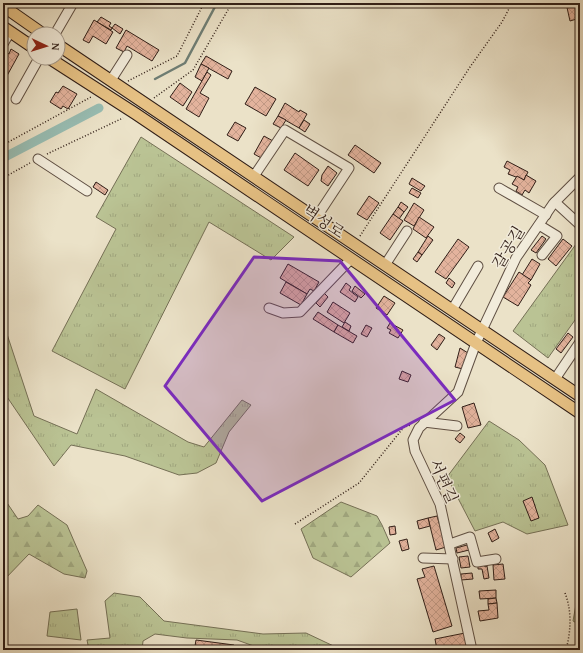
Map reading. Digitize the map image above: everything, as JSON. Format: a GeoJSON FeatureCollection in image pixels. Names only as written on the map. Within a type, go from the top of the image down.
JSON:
{"type":"FeatureCollection","features":[{"type":"Feature","properties":{"kind":"main road"},"geometry":{"type":"LineString","coordinates":[[3,6],[32,26]]}},
{"type":"Feature","properties":{"kind":"main road"},"geometry":{"type":"LineString","coordinates":[[6,30],[26,43]]}},
{"type":"Feature","properties":{"kind":"main road","name":"벽성로"},"geometry":{"type":"LineString","coordinates":[[66,50],[147,103],[580,396]]}},
{"type":"Feature","properties":{"kind":"main road","name":"벽성로"},"geometry":{"type":"LineString","coordinates":[[61,66],[134,112],[580,413]]}},
{"type":"Feature","properties":{"kind":"street"},"geometry":{"type":"LineString","coordinates":[[60,26],[74,3]]}},
{"type":"Feature","properties":{"kind":"street"},"geometry":{"type":"LineString","coordinates":[[3,44],[6,30]]}},
{"type":"Feature","properties":{"kind":"street"},"geometry":{"type":"LineString","coordinates":[[114,82],[127,55]]}},
{"type":"Feature","properties":{"kind":"street"},"geometry":{"type":"LineString","coordinates":[[16,99],[35,66]]}},
{"type":"Feature","properties":{"kind":"street"},"geometry":{"type":"LineString","coordinates":[[254,176],[285,130],[349,168],[316,218]]}},
{"type":"Feature","properties":{"kind":"street"},"geometry":{"type":"LineString","coordinates":[[38,159],[87,191]]}},
{"type":"Feature","properties":{"kind":"street","name":"갈공길"},"geometry":{"type":"LineString","coordinates":[[476,343],[516,258],[555,202],[580,176]]}},
{"type":"Feature","properties":{"kind":"street"},"geometry":{"type":"LineString","coordinates":[[499,188],[546,215]]}},
{"type":"Feature","properties":{"kind":"street"},"geometry":{"type":"LineString","coordinates":[[555,202],[580,226]]}},
{"type":"Feature","properties":{"kind":"street"},"geometry":{"type":"LineString","coordinates":[[539,224],[557,236],[542,255]]}},
{"type":"Feature","properties":{"kind":"street"},"geometry":{"type":"LineString","coordinates":[[385,265],[407,231]]}},
{"type":"Feature","properties":{"kind":"street"},"geometry":{"type":"LineString","coordinates":[[269,308],[284,313],[300,312],[351,258]]}},
{"type":"Feature","properties":{"kind":"street"},"geometry":{"type":"LineString","coordinates":[[452,310],[478,266]]}},
{"type":"Feature","properties":{"kind":"street"},"geometry":{"type":"LineString","coordinates":[[555,379],[580,342]]}},
{"type":"Feature","properties":{"kind":"street","name":"서편길"},"geometry":{"type":"LineString","coordinates":[[472,650],[450,544],[440,504],[415,451],[413,440],[418,428],[458,392],[476,343]]}},
{"type":"Feature","properties":{"kind":"street"},"geometry":{"type":"LineString","coordinates":[[424,422],[457,426]]}},
{"type":"Feature","properties":{"kind":"street"},"geometry":{"type":"LineString","coordinates":[[450,544],[470,536],[477,562],[496,559]]}},
{"type":"Feature","properties":{"kind":"street"},"geometry":{"type":"LineString","coordinates":[[423,558],[453,559]]}},
{"type":"Feature","properties":{"kind":"path"},"geometry":{"type":"LineString","coordinates":[[114,82],[137,77],[177,56],[204,3]]}},
{"type":"Feature","properties":{"kind":"path"},"geometry":{"type":"LineString","coordinates":[[147,103],[193,70],[232,3]]}},
{"type":"Feature","properties":{"kind":"path"},"geometry":{"type":"LineString","coordinates":[[355,244],[470,67],[502,22],[512,3]]}},
{"type":"Feature","properties":{"kind":"path"},"geometry":{"type":"LineString","coordinates":[[3,145],[101,92]]}},
{"type":"Feature","properties":{"kind":"path"},"geometry":{"type":"LineString","coordinates":[[3,178],[38,159],[134,112]]}},
{"type":"Feature","properties":{"kind":"path"},"geometry":{"type":"LineString","coordinates":[[295,524],[359,483],[404,427],[424,422]]}},
{"type":"Feature","properties":{"kind":"path"},"geometry":{"type":"LineString","coordinates":[[564,593],[569,605],[571,620],[566,650]]}},
{"type":"Feature","properties":{"kind":"highlighted area"},"geometry":{"type":"Polygon","coordinates":[[[254,257],[340,261],[455,400],[262,501],[165,386],[254,257]]]}},
{"type":"Feature","properties":{"kind":"green space"},"geometry":{"type":"Polygon","coordinates":[[[141,137],[294,237],[271,260],[209,222],[125,389],[52,351],[116,229],[96,217],[141,137]]]}},
{"type":"Feature","properties":{"kind":"green space"},"geometry":{"type":"Polygon","coordinates":[[[579,240],[580,313],[548,358],[513,331],[579,240]]]}},
{"type":"Feature","properties":{"kind":"green space"},"geometry":{"type":"Polygon","coordinates":[[[3,322],[34,416],[77,434],[96,389],[188,442],[204,447],[242,400],[251,405],[229,432],[216,463],[197,473],[179,475],[125,456],[71,445],[54,466],[3,391],[3,322]]]}},
{"type":"Feature","properties":{"kind":"green space"},"geometry":{"type":"Polygon","coordinates":[[[489,421],[519,440],[545,465],[568,525],[527,534],[503,522],[475,531],[447,477],[489,421]]]}},
{"type":"Feature","properties":{"kind":"green space"},"geometry":{"type":"Polygon","coordinates":[[[3,497],[18,519],[28,516],[38,505],[67,525],[87,571],[85,578],[64,574],[29,554],[3,581],[3,497]]]}},
{"type":"Feature","properties":{"kind":"green space"},"geometry":{"type":"Polygon","coordinates":[[[341,502],[377,516],[390,543],[351,577],[313,558],[301,529],[341,502]]]}},
{"type":"Feature","properties":{"kind":"green space"},"geometry":{"type":"Polygon","coordinates":[[[580,582],[580,625],[573,621],[580,582]]]}},
{"type":"Feature","properties":{"kind":"green space"},"geometry":{"type":"Polygon","coordinates":[[[114,593],[140,597],[164,621],[263,634],[306,633],[342,650],[262,649],[237,640],[187,638],[155,634],[143,641],[142,650],[89,650],[87,640],[110,638],[105,601],[114,593]]]}},
{"type":"Feature","properties":{"kind":"green space"},"geometry":{"type":"Polygon","coordinates":[[[77,609],[81,640],[47,636],[50,612],[77,609]]]}},
{"type":"Feature","properties":{"kind":"building"},"geometry":{"type":"Polygon","coordinates":[[[566,3],[577,3],[580,18],[570,21],[566,3]]]}},
{"type":"Feature","properties":{"kind":"building"},"geometry":{"type":"Polygon","coordinates":[[[101,17],[111,23],[109,26],[112,28],[111,30],[97,22],[101,17]]]}},
{"type":"Feature","properties":{"kind":"building"},"geometry":{"type":"Polygon","coordinates":[[[94,20],[113,32],[106,44],[93,36],[89,43],[83,40],[94,20]]]}},
{"type":"Feature","properties":{"kind":"building"},"geometry":{"type":"Polygon","coordinates":[[[115,24],[123,29],[120,34],[112,28],[115,24]]]}},
{"type":"Feature","properties":{"kind":"building"},"geometry":{"type":"Polygon","coordinates":[[[126,30],[159,50],[152,61],[127,46],[124,52],[116,48],[126,30]]]}},
{"type":"Feature","properties":{"kind":"building"},"geometry":{"type":"Polygon","coordinates":[[[11,49],[19,54],[3,83],[3,57],[5,52],[9,54],[11,49]]]}},
{"type":"Feature","properties":{"kind":"building"},"geometry":{"type":"Polygon","coordinates":[[[206,56],[232,71],[228,79],[201,64],[206,56]]]}},
{"type":"Feature","properties":{"kind":"building"},"geometry":{"type":"Polygon","coordinates":[[[201,64],[209,68],[202,81],[195,77],[201,64]]]}},
{"type":"Feature","properties":{"kind":"building"},"geometry":{"type":"Polygon","coordinates":[[[207,72],[211,75],[200,93],[209,98],[199,117],[186,109],[207,72]]]}},
{"type":"Feature","properties":{"kind":"building"},"geometry":{"type":"Polygon","coordinates":[[[180,83],[192,92],[183,106],[170,97],[180,83]]]}},
{"type":"Feature","properties":{"kind":"building"},"geometry":{"type":"Polygon","coordinates":[[[63,86],[77,94],[68,109],[63,106],[61,109],[50,102],[56,92],[58,93],[63,86]]]}},
{"type":"Feature","properties":{"kind":"building"},"geometry":{"type":"Polygon","coordinates":[[[255,87],[276,99],[266,116],[245,104],[255,87]]]}},
{"type":"Feature","properties":{"kind":"building"},"geometry":{"type":"Polygon","coordinates":[[[285,103],[299,112],[300,110],[307,114],[299,128],[278,116],[285,103]]]}},
{"type":"Feature","properties":{"kind":"building"},"geometry":{"type":"Polygon","coordinates":[[[278,116],[286,120],[281,128],[273,124],[278,116]]]}},
{"type":"Feature","properties":{"kind":"building"},"geometry":{"type":"Polygon","coordinates":[[[304,120],[310,124],[305,132],[299,128],[304,120]]]}},
{"type":"Feature","properties":{"kind":"building"},"geometry":{"type":"Polygon","coordinates":[[[235,122],[246,128],[238,141],[227,135],[235,122]]]}},
{"type":"Feature","properties":{"kind":"building"},"geometry":{"type":"Polygon","coordinates":[[[264,136],[273,141],[263,159],[254,154],[264,136]]]}},
{"type":"Feature","properties":{"kind":"building"},"geometry":{"type":"Polygon","coordinates":[[[355,145],[381,163],[374,173],[348,155],[355,145]]]}},
{"type":"Feature","properties":{"kind":"building"},"geometry":{"type":"Polygon","coordinates":[[[295,153],[319,170],[308,186],[284,170],[295,153]]]}},
{"type":"Feature","properties":{"kind":"building"},"geometry":{"type":"Polygon","coordinates":[[[507,161],[528,172],[524,180],[508,174],[510,170],[504,167],[507,161]]]}},
{"type":"Feature","properties":{"kind":"building"},"geometry":{"type":"Polygon","coordinates":[[[328,166],[337,173],[328,186],[321,181],[322,175],[328,166]]]}},
{"type":"Feature","properties":{"kind":"building"},"geometry":{"type":"Polygon","coordinates":[[[526,175],[536,181],[529,193],[525,190],[522,195],[516,191],[518,187],[512,184],[517,176],[524,180],[526,175]]]}},
{"type":"Feature","properties":{"kind":"building"},"geometry":{"type":"Polygon","coordinates":[[[412,178],[425,186],[421,191],[409,184],[412,178]]]}},
{"type":"Feature","properties":{"kind":"building"},"geometry":{"type":"Polygon","coordinates":[[[96,182],[108,190],[105,195],[93,187],[96,182]]]}},
{"type":"Feature","properties":{"kind":"building"},"geometry":{"type":"Polygon","coordinates":[[[412,188],[421,193],[418,198],[409,193],[412,188]]]}},
{"type":"Feature","properties":{"kind":"building"},"geometry":{"type":"Polygon","coordinates":[[[369,196],[379,203],[367,220],[357,214],[369,196]]]}},
{"type":"Feature","properties":{"kind":"building"},"geometry":{"type":"Polygon","coordinates":[[[401,202],[408,207],[404,212],[398,207],[401,202]]]}},
{"type":"Feature","properties":{"kind":"building"},"geometry":{"type":"Polygon","coordinates":[[[414,203],[424,210],[414,226],[404,220],[414,203]]]}},
{"type":"Feature","properties":{"kind":"building"},"geometry":{"type":"Polygon","coordinates":[[[398,207],[404,212],[399,219],[393,214],[398,207]]]}},
{"type":"Feature","properties":{"kind":"building"},"geometry":{"type":"Polygon","coordinates":[[[393,214],[403,221],[390,240],[380,233],[393,214]]]}},
{"type":"Feature","properties":{"kind":"building"},"geometry":{"type":"Polygon","coordinates":[[[419,217],[434,227],[426,238],[413,229],[419,217]]]}},
{"type":"Feature","properties":{"kind":"building"},"geometry":{"type":"Polygon","coordinates":[[[428,236],[433,240],[422,255],[418,252],[428,236]]]}},
{"type":"Feature","properties":{"kind":"building"},"geometry":{"type":"Polygon","coordinates":[[[542,236],[546,239],[536,253],[531,250],[542,236]]]}},
{"type":"Feature","properties":{"kind":"building"},"geometry":{"type":"Polygon","coordinates":[[[458,239],[469,247],[446,279],[435,272],[458,239]]]}},
{"type":"Feature","properties":{"kind":"building"},"geometry":{"type":"Polygon","coordinates":[[[563,239],[572,246],[556,266],[548,259],[563,239]]]}},
{"type":"Feature","properties":{"kind":"building"},"geometry":{"type":"Polygon","coordinates":[[[418,252],[422,255],[417,262],[413,259],[418,252]]]}},
{"type":"Feature","properties":{"kind":"building"},"geometry":{"type":"Polygon","coordinates":[[[532,259],[540,264],[531,280],[522,275],[532,259]]]}},
{"type":"Feature","properties":{"kind":"building"},"geometry":{"type":"Polygon","coordinates":[[[288,264],[319,282],[314,291],[310,289],[307,294],[280,278],[288,264]]]}},
{"type":"Feature","properties":{"kind":"building"},"geometry":{"type":"Polygon","coordinates":[[[519,272],[531,280],[528,283],[531,285],[518,306],[503,297],[519,272]]]}},
{"type":"Feature","properties":{"kind":"building"},"geometry":{"type":"Polygon","coordinates":[[[449,278],[455,283],[452,288],[446,283],[449,278]]]}},
{"type":"Feature","properties":{"kind":"building"},"geometry":{"type":"Polygon","coordinates":[[[286,282],[307,294],[301,305],[280,293],[286,282]]]}},
{"type":"Feature","properties":{"kind":"building"},"geometry":{"type":"Polygon","coordinates":[[[346,283],[351,287],[349,290],[358,297],[355,302],[340,292],[346,283]]]}},
{"type":"Feature","properties":{"kind":"building"},"geometry":{"type":"Polygon","coordinates":[[[355,286],[365,294],[361,298],[352,291],[355,286]]]}},
{"type":"Feature","properties":{"kind":"building"},"geometry":{"type":"Polygon","coordinates":[[[324,293],[328,297],[320,307],[316,303],[324,293]]]}},
{"type":"Feature","properties":{"kind":"building"},"geometry":{"type":"Polygon","coordinates":[[[384,296],[395,303],[387,315],[376,308],[384,296]]]}},
{"type":"Feature","properties":{"kind":"building"},"geometry":{"type":"Polygon","coordinates":[[[333,302],[350,313],[344,323],[327,312],[333,302]]]}},
{"type":"Feature","properties":{"kind":"building"},"geometry":{"type":"Polygon","coordinates":[[[318,312],[338,325],[334,332],[313,319],[318,312]]]}},
{"type":"Feature","properties":{"kind":"building"},"geometry":{"type":"Polygon","coordinates":[[[345,322],[351,326],[349,331],[342,327],[345,322]]]}},
{"type":"Feature","properties":{"kind":"building"},"geometry":{"type":"Polygon","coordinates":[[[390,323],[403,330],[398,338],[389,333],[391,330],[387,328],[390,323]]]}},
{"type":"Feature","properties":{"kind":"building"},"geometry":{"type":"Polygon","coordinates":[[[338,325],[357,336],[353,343],[334,332],[338,325]]]}},
{"type":"Feature","properties":{"kind":"building"},"geometry":{"type":"Polygon","coordinates":[[[366,325],[372,328],[367,337],[361,334],[366,325]]]}},
{"type":"Feature","properties":{"kind":"building"},"geometry":{"type":"Polygon","coordinates":[[[568,333],[573,337],[561,353],[556,349],[568,333]]]}},
{"type":"Feature","properties":{"kind":"building"},"geometry":{"type":"Polygon","coordinates":[[[439,334],[445,338],[437,350],[431,345],[439,334]]]}},
{"type":"Feature","properties":{"kind":"building"},"geometry":{"type":"Polygon","coordinates":[[[460,348],[468,353],[463,369],[455,367],[460,348]]]}},
{"type":"Feature","properties":{"kind":"building"},"geometry":{"type":"Polygon","coordinates":[[[402,371],[411,375],[408,382],[399,379],[402,371]]]}},
{"type":"Feature","properties":{"kind":"building"},"geometry":{"type":"Polygon","coordinates":[[[474,403],[481,425],[468,428],[462,407],[474,403]]]}},
{"type":"Feature","properties":{"kind":"building"},"geometry":{"type":"Polygon","coordinates":[[[460,433],[465,437],[460,443],[455,439],[460,433]]]}},
{"type":"Feature","properties":{"kind":"building"},"geometry":{"type":"Polygon","coordinates":[[[532,497],[539,518],[531,521],[523,501],[532,497]]]}},
{"type":"Feature","properties":{"kind":"building"},"geometry":{"type":"Polygon","coordinates":[[[437,516],[446,547],[436,550],[428,518],[437,516]]]}},
{"type":"Feature","properties":{"kind":"building"},"geometry":{"type":"Polygon","coordinates":[[[428,518],[430,526],[419,529],[417,521],[428,518]]]}},
{"type":"Feature","properties":{"kind":"building"},"geometry":{"type":"Polygon","coordinates":[[[395,526],[396,534],[390,535],[389,527],[395,526]]]}},
{"type":"Feature","properties":{"kind":"building"},"geometry":{"type":"Polygon","coordinates":[[[495,529],[499,538],[492,542],[488,533],[495,529]]]}},
{"type":"Feature","properties":{"kind":"building"},"geometry":{"type":"Polygon","coordinates":[[[407,539],[409,549],[402,551],[399,541],[407,539]]]}},
{"type":"Feature","properties":{"kind":"building"},"geometry":{"type":"Polygon","coordinates":[[[467,545],[469,550],[457,553],[456,548],[467,545]]]}},
{"type":"Feature","properties":{"kind":"building"},"geometry":{"type":"Polygon","coordinates":[[[468,556],[470,567],[461,568],[459,557],[468,556]]]}},
{"type":"Feature","properties":{"kind":"building"},"geometry":{"type":"Polygon","coordinates":[[[484,564],[485,567],[487,566],[489,578],[484,579],[482,569],[478,569],[478,565],[484,564]]]}},
{"type":"Feature","properties":{"kind":"building"},"geometry":{"type":"Polygon","coordinates":[[[503,564],[505,579],[494,580],[493,565],[503,564]]]}},
{"type":"Feature","properties":{"kind":"building"},"geometry":{"type":"Polygon","coordinates":[[[434,566],[452,626],[433,632],[417,579],[425,577],[422,569],[434,566]]]}},
{"type":"Feature","properties":{"kind":"building"},"geometry":{"type":"Polygon","coordinates":[[[472,573],[473,579],[461,580],[461,574],[472,573]]]}},
{"type":"Feature","properties":{"kind":"building"},"geometry":{"type":"Polygon","coordinates":[[[496,590],[496,598],[480,599],[479,591],[496,590]]]}},
{"type":"Feature","properties":{"kind":"building"},"geometry":{"type":"Polygon","coordinates":[[[496,598],[497,603],[488,604],[488,599],[496,598]]]}},
{"type":"Feature","properties":{"kind":"building"},"geometry":{"type":"Polygon","coordinates":[[[497,603],[498,618],[480,621],[478,611],[489,610],[488,604],[497,603]]]}},
{"type":"Feature","properties":{"kind":"building"},"geometry":{"type":"Polygon","coordinates":[[[465,633],[469,650],[437,650],[435,639],[465,633]]]}},
{"type":"Feature","properties":{"kind":"building"},"geometry":{"type":"Polygon","coordinates":[[[196,640],[234,645],[233,650],[197,650],[198,646],[195,646],[196,640]]]}},
{"type":"Feature","properties":{"kind":"waterway"},"geometry":{"type":"LineString","coordinates":[[155,79],[185,63],[217,3]]}},
{"type":"Feature","properties":{"kind":"waterway"},"geometry":{"type":"LineString","coordinates":[[3,158],[99,108]]}}]}
